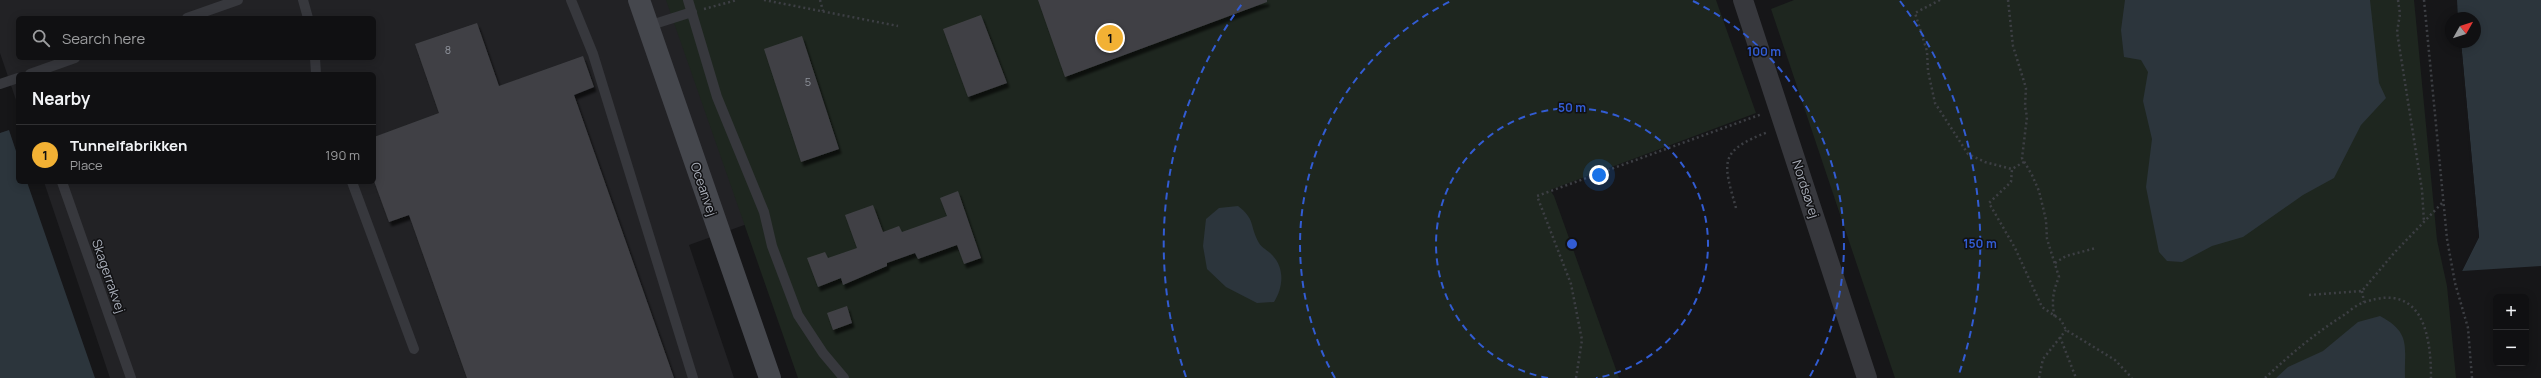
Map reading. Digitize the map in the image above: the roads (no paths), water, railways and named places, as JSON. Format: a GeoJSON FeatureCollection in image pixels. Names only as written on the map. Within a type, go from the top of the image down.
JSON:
{"type":"FeatureCollection","features":[{"type":"Feature","properties":{"kind":"street","name":"Oceanvej"},"geometry":{"type":"LineString","coordinates":[[639,0],[770,378]]}},
{"type":"Feature","properties":{"kind":"street","name":"Nordsøvej"},"geometry":{"type":"LineString","coordinates":[[1743,0],[1867,378]]}},
{"type":"Feature","properties":{"kind":"lane"},"geometry":{"type":"LineString","coordinates":[[193,16],[238,0]]}},
{"type":"Feature","properties":{"kind":"lane"},"geometry":{"type":"LineString","coordinates":[[303,0],[307,16]]}},
{"type":"Feature","properties":{"kind":"lane"},"geometry":{"type":"LineString","coordinates":[[571,0],[593,54],[693,378]]}},
{"type":"Feature","properties":{"kind":"lane"},"geometry":{"type":"LineString","coordinates":[[688,0],[718,98],[764,212],[772,246],[798,315],[822,353],[844,378]]}},
{"type":"Feature","properties":{"kind":"lane"},"geometry":{"type":"LineString","coordinates":[[648,26],[692,12]]}},
{"type":"Feature","properties":{"kind":"lane"},"geometry":{"type":"LineString","coordinates":[[36,72],[69,60]]}},
{"type":"Feature","properties":{"kind":"lane"},"geometry":{"type":"LineString","coordinates":[[315,60],[316,72]]}},
{"type":"Feature","properties":{"kind":"lane"},"geometry":{"type":"LineString","coordinates":[[0,84],[16,79]]}},
{"type":"Feature","properties":{"kind":"lane","name":"Skagerrakvej"},"geometry":{"type":"LineString","coordinates":[[63,184],[131,378]]}},
{"type":"Feature","properties":{"kind":"lane"},"geometry":{"type":"LineString","coordinates":[[353,184],[414,349]]}},
{"type":"Feature","properties":{"kind":"place","name":"Tunnelfabrikken"},"geometry":{"type":"Point","coordinates":[1110,38]}}]}
